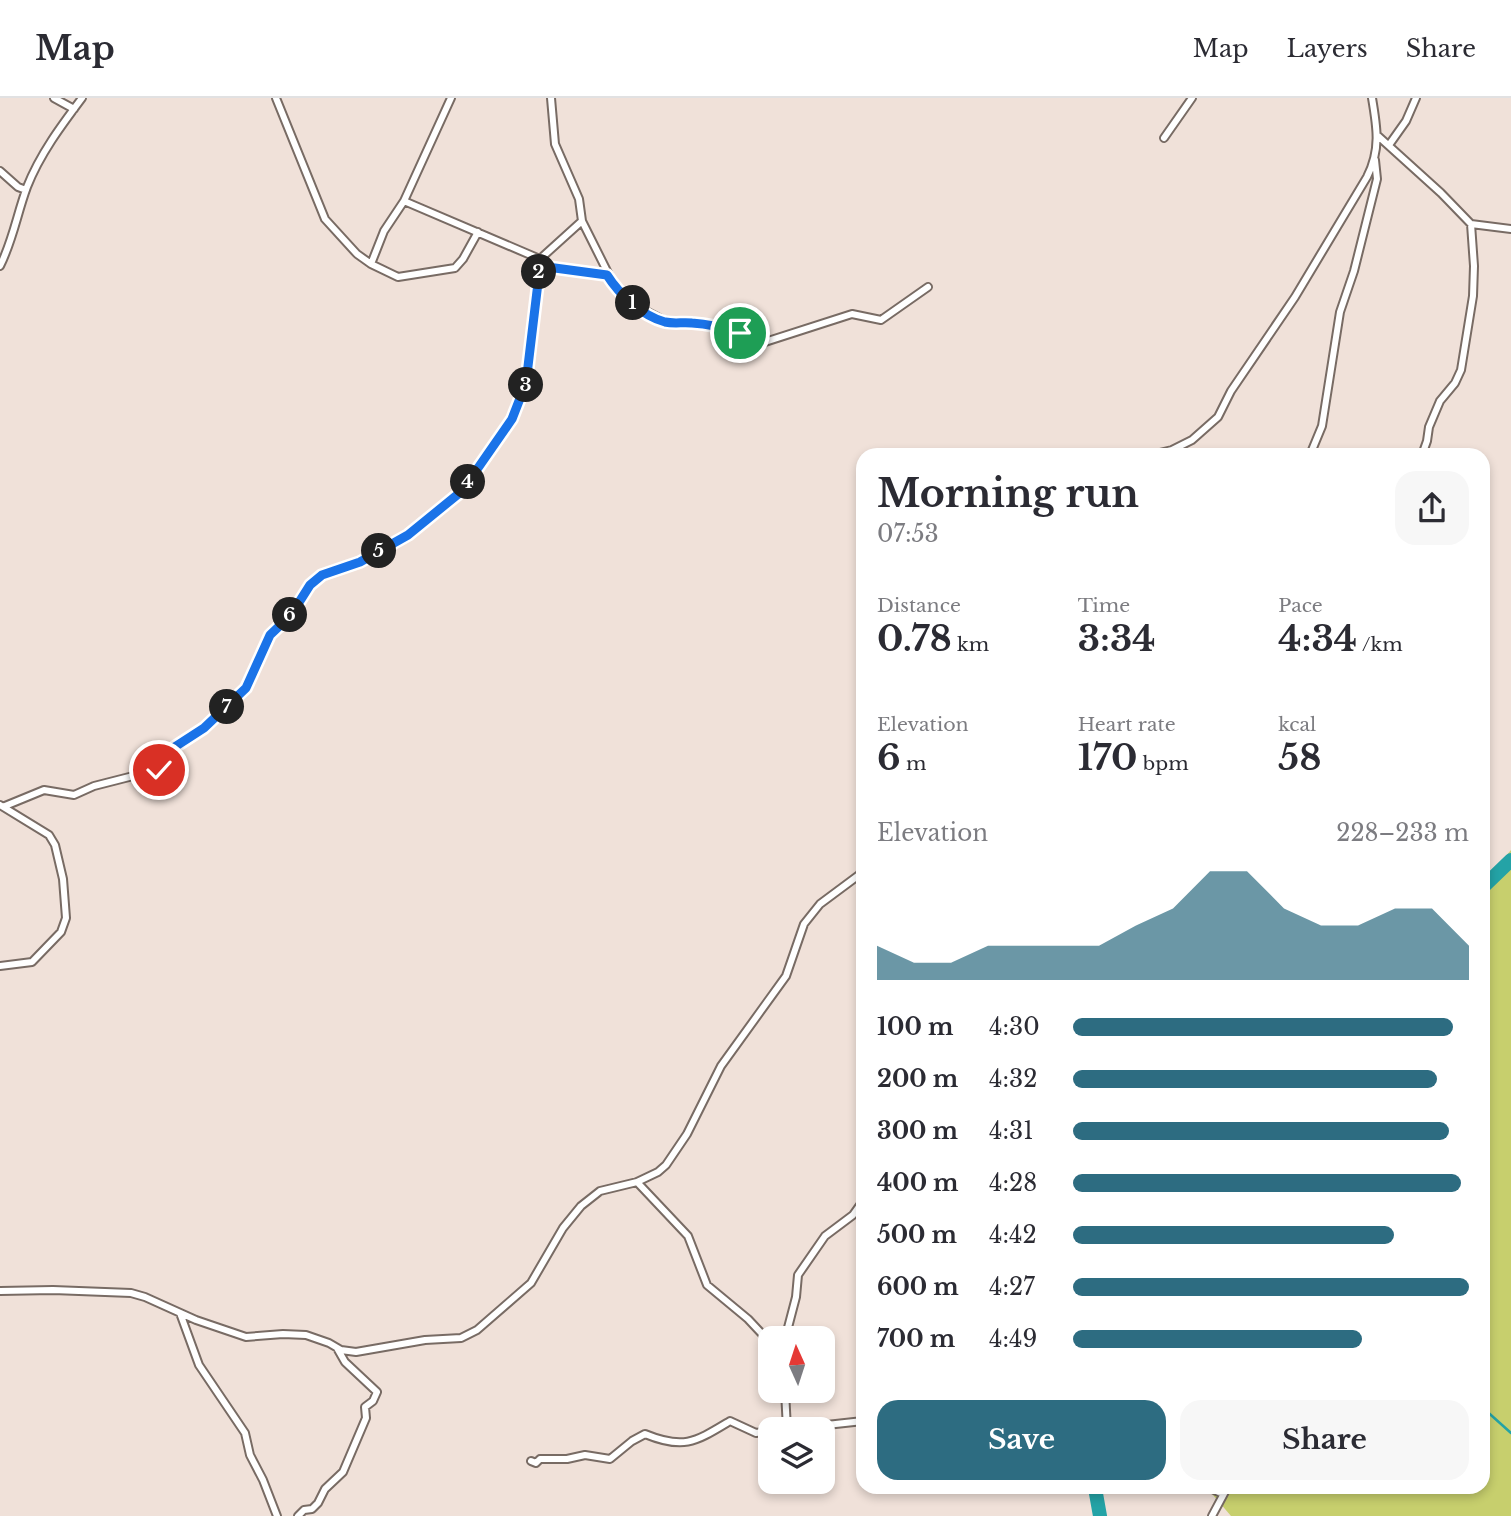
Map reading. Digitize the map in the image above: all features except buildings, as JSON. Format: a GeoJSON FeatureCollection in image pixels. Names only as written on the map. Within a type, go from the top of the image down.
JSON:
{"type":"FeatureCollection","features":[{"type":"Feature","properties":{"kind":"street"},"geometry":{"type":"LineString","coordinates":[[54,98],[74,109]]}},
{"type":"Feature","properties":{"kind":"street"},"geometry":{"type":"LineString","coordinates":[[0,266],[15,231],[26,190],[50,141],[82,98]]}},
{"type":"Feature","properties":{"kind":"street"},"geometry":{"type":"LineString","coordinates":[[276,98],[326,219],[357,254],[371,264],[398,277],[455,268],[478,233]]}},
{"type":"Feature","properties":{"kind":"street"},"geometry":{"type":"LineString","coordinates":[[371,264],[384,231],[404,201],[450,98]]}},
{"type":"Feature","properties":{"kind":"street"},"geometry":{"type":"LineString","coordinates":[[551,98],[555,144],[579,199],[582,222],[607,275],[626,299],[657,319],[725,328],[766,343],[852,314],[875,320],[885,319],[928,288]]}},
{"type":"Feature","properties":{"kind":"street"},"geometry":{"type":"LineString","coordinates":[[1164,138],[1192,98]]}},
{"type":"Feature","properties":{"kind":"street"},"geometry":{"type":"LineString","coordinates":[[1313,448],[1322,426],[1337,328],[1377,179],[1375,160],[1378,136],[1372,98]]}},
{"type":"Feature","properties":{"kind":"street"},"geometry":{"type":"LineString","coordinates":[[1389,145],[1406,121],[1416,98]]}},
{"type":"Feature","properties":{"kind":"street"},"geometry":{"type":"LineString","coordinates":[[1378,136],[1471,224],[1511,229]]}},
{"type":"Feature","properties":{"kind":"street"},"geometry":{"type":"LineString","coordinates":[[1176,448],[1192,440],[1218,417],[1247,367],[1295,297],[1375,160]]}},
{"type":"Feature","properties":{"kind":"street"},"geometry":{"type":"LineString","coordinates":[[0,171],[18,187],[26,190]]}},
{"type":"Feature","properties":{"kind":"street"},"geometry":{"type":"LineString","coordinates":[[404,201],[540,263],[607,275]]}},
{"type":"Feature","properties":{"kind":"street"},"geometry":{"type":"LineString","coordinates":[[3,805],[44,790],[74,795],[94,786],[141,774],[155,774],[170,750],[204,728],[246,688],[270,635],[291,615],[310,585],[322,575],[360,562],[408,535],[462,491],[512,419],[526,383],[540,263],[582,222]]}},
{"type":"Feature","properties":{"kind":"street"},"geometry":{"type":"LineString","coordinates":[[1424,448],[1429,427],[1440,401],[1455,383],[1461,370],[1473,296],[1471,224]]}},
{"type":"Feature","properties":{"kind":"street"},"geometry":{"type":"LineString","coordinates":[[0,966],[32,962],[61,932],[66,918],[63,879],[50,835],[3,805]]}},
{"type":"Feature","properties":{"kind":"street"},"geometry":{"type":"LineString","coordinates":[[0,1291],[80,1290],[131,1293],[246,1337],[306,1335],[356,1352],[425,1340],[460,1338],[477,1330],[531,1283],[563,1228],[581,1206],[600,1191],[637,1182],[666,1165],[687,1134],[720,1066],[786,976],[804,924],[820,904],[856,877]]}},
{"type":"Feature","properties":{"kind":"street"},"geometry":{"type":"LineString","coordinates":[[637,1182],[688,1236],[706,1285],[758,1330]]}},
{"type":"Feature","properties":{"kind":"street"},"geometry":{"type":"LineString","coordinates":[[788,1326],[796,1297],[798,1275],[825,1236],[856,1211]]}},
{"type":"Feature","properties":{"kind":"street"},"geometry":{"type":"LineString","coordinates":[[180,1313],[198,1365],[245,1433],[250,1455],[277,1516]]}},
{"type":"Feature","properties":{"kind":"street"},"geometry":{"type":"LineString","coordinates":[[298,1516],[304,1510],[312,1509],[325,1489],[343,1472],[366,1418],[365,1407],[373,1401],[377,1392],[345,1362],[336,1347]]}},
{"type":"Feature","properties":{"kind":"street"},"geometry":{"type":"LineString","coordinates":[[531,1461],[536,1463],[540,1459],[567,1459],[585,1455],[610,1459],[645,1434],[669,1444],[700,1439],[730,1421],[758,1433]]}},
{"type":"Feature","properties":{"kind":"street"},"geometry":{"type":"LineString","coordinates":[[835,1424],[856,1422]]}},
{"type":"Feature","properties":{"kind":"street"},"geometry":{"type":"LineString","coordinates":[[1212,1516],[1223,1494]]}},
{"type":"Feature","properties":{"kind":"green space"},"geometry":{"type":"Polygon","coordinates":[[[1511,850],[1511,1516],[1231,1516],[1212,1494],[1490,1494],[1490,875],[1511,850]]]}},
{"type":"Feature","properties":{"kind":"waterway"},"geometry":{"type":"LineString","coordinates":[[1490,880],[1511,860]]}},
{"type":"Feature","properties":{"kind":"waterway"},"geometry":{"type":"LineString","coordinates":[[1490,1414],[1511,1433]]}},
{"type":"Feature","properties":{"kind":"waterway"},"geometry":{"type":"LineString","coordinates":[[1096,1494],[1100,1516]]}},
{"type":"Feature","properties":{"kind":"route"},"geometry":{"type":"LineString","coordinates":[[159,770],[170,750],[204,728],[246,688],[270,635],[291,615],[310,585],[322,575],[360,562],[408,535],[462,491],[512,419],[526,383],[540,266],[607,275],[626,299],[657,319],[709,325],[740,333]]}}]}
